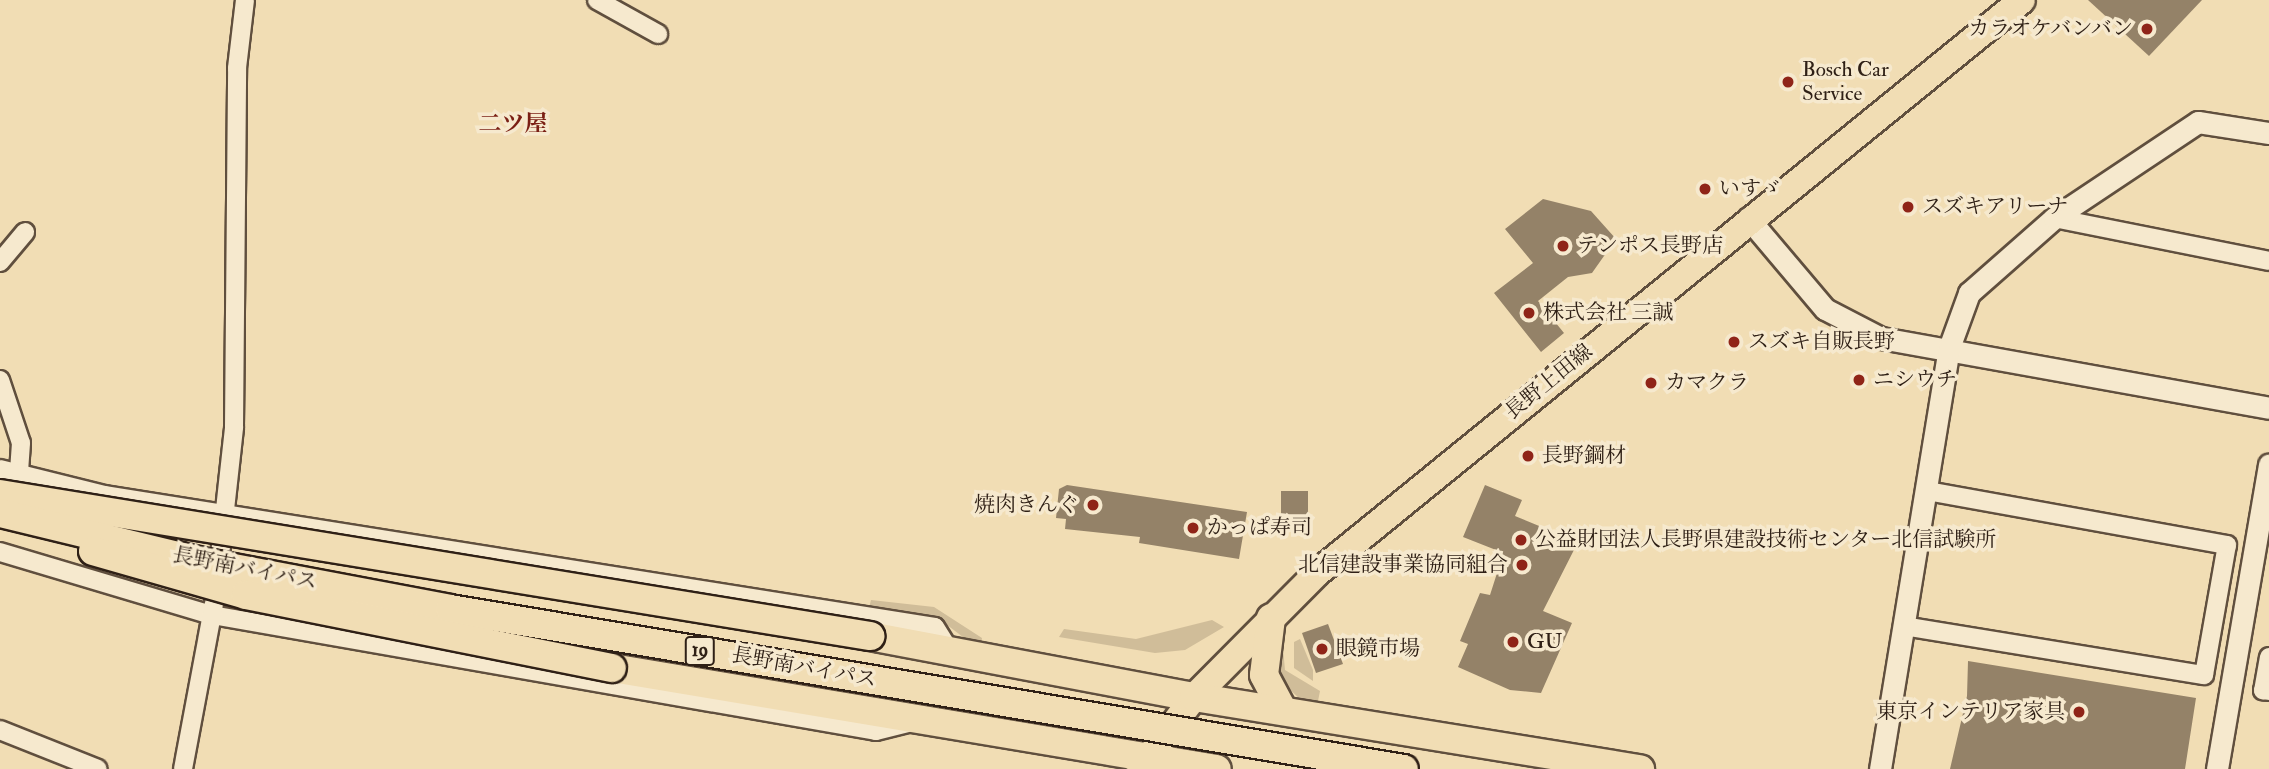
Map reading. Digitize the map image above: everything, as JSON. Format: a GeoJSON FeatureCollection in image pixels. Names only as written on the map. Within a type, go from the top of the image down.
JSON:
{"type":"FeatureCollection","features":[{"type":"Feature","properties":{"kind":"highway","name":"19"},"geometry":{"type":"LineString","coordinates":[[0,494],[870,636],[1194,697],[1640,769]]}},
{"type":"Feature","properties":{"kind":"highway","name":"長野南バイパス"},"geometry":{"type":"LineString","coordinates":[[0,513],[202,562],[450,609],[1404,769]]}},
{"type":"Feature","properties":{"kind":"highway","name":"長野南バイパス"},"geometry":{"type":"LineString","coordinates":[[0,524],[90,549],[232,580],[1336,769]]}},
{"type":"Feature","properties":{"kind":"highway","name":"19"},"geometry":{"type":"LineString","coordinates":[[90,549],[104,559],[246,595],[612,668],[1071,744],[1144,763],[1217,769]]}},
{"type":"Feature","properties":{"kind":"highway"},"geometry":{"type":"LineString","coordinates":[[1271,618],[1264,675],[1283,710]]}},
{"type":"Feature","properties":{"kind":"highway"},"geometry":{"type":"LineString","coordinates":[[960,727],[1000,714],[1003,678],[989,660]]}},
{"type":"Feature","properties":{"kind":"highway"},"geometry":{"type":"LineString","coordinates":[[1071,744],[1090,769]]}},
{"type":"Feature","properties":{"kind":"main road","name":"長野上田線"},"geometry":{"type":"LineString","coordinates":[[1144,763],[1194,697],[1271,618],[1748,218],[2022,0]]}},
{"type":"Feature","properties":{"kind":"street"},"geometry":{"type":"LineString","coordinates":[[183,769],[212,615],[234,427],[237,68],[244,0]]}},
{"type":"Feature","properties":{"kind":"street"},"geometry":{"type":"LineString","coordinates":[[597,0],[658,34]]}},
{"type":"Feature","properties":{"kind":"street"},"geometry":{"type":"LineString","coordinates":[[1880,769],[1949,348],[1969,293],[2054,218],[2198,122],[2269,133]]}},
{"type":"Feature","properties":{"kind":"street"},"geometry":{"type":"LineString","coordinates":[[1748,218],[1825,309],[1881,338],[1949,348],[2269,408]]}},
{"type":"Feature","properties":{"kind":"street"},"geometry":{"type":"LineString","coordinates":[[2054,218],[2269,261]]}},
{"type":"Feature","properties":{"kind":"street"},"geometry":{"type":"LineString","coordinates":[[0,262],[25,232]]}},
{"type":"Feature","properties":{"kind":"street"},"geometry":{"type":"LineString","coordinates":[[0,380],[21,443],[19,473]]}},
{"type":"Feature","properties":{"kind":"street"},"geometry":{"type":"LineString","coordinates":[[2217,769],[2269,464]]}},
{"type":"Feature","properties":{"kind":"street"},"geometry":{"type":"LineString","coordinates":[[0,469],[104,495],[935,627],[950,651]]}},
{"type":"Feature","properties":{"kind":"street"},"geometry":{"type":"LineString","coordinates":[[1904,626],[2204,675],[2227,545],[1926,491]]}},
{"type":"Feature","properties":{"kind":"street"},"geometry":{"type":"LineString","coordinates":[[0,552],[212,615],[876,732],[920,721]]}},
{"type":"Feature","properties":{"kind":"street"},"geometry":{"type":"LineString","coordinates":[[2269,657],[2263,690],[2269,691]]}},
{"type":"Feature","properties":{"kind":"street"},"geometry":{"type":"LineString","coordinates":[[0,730],[98,769]]}},
{"type":"Feature","properties":{"kind":"shaded area"},"geometry":{"type":"Polygon","coordinates":[[[871,600],[934,607],[982,638],[980,650],[938,618],[868,612],[871,600]]]}},
{"type":"Feature","properties":{"kind":"shaded area"},"geometry":{"type":"Polygon","coordinates":[[[1212,620],[1224,627],[1185,650],[1155,653],[1059,637],[1064,629],[1136,639],[1212,620]]]}},
{"type":"Feature","properties":{"kind":"shaded area"},"geometry":{"type":"Polygon","coordinates":[[[1282,638],[1285,670],[1320,691],[1317,706],[1303,702],[1282,682],[1276,656],[1282,638]]]}},
{"type":"Feature","properties":{"kind":"shaded area"},"geometry":{"type":"Polygon","coordinates":[[[1300,639],[1313,670],[1313,681],[1294,668],[1294,642],[1300,639]]]}},
{"type":"Feature","properties":{"kind":"building","name":"カラオケバンバン"},"geometry":{"type":"Polygon","coordinates":[[[2088,0],[2202,0],[2149,56],[2088,0]]]}},
{"type":"Feature","properties":{"kind":"building","name":"テンポス長野店"},"geometry":{"type":"Polygon","coordinates":[[[1543,199],[1591,211],[1616,239],[1592,273],[1568,277],[1538,301],[1564,333],[1541,352],[1494,293],[1533,263],[1505,229],[1543,199]]]}},
{"type":"Feature","properties":{"kind":"building"},"geometry":{"type":"Polygon","coordinates":[[[1067,485],[1247,512],[1239,559],[1139,543],[1140,537],[1065,529],[1066,519],[1056,518],[1059,489],[1067,485]]]}},
{"type":"Feature","properties":{"kind":"building"},"geometry":{"type":"Polygon","coordinates":[[[1485,485],[1522,500],[1515,516],[1578,542],[1543,611],[1572,623],[1541,693],[1510,690],[1458,667],[1468,644],[1460,641],[1480,593],[1490,595],[1498,570],[1491,567],[1496,550],[1463,537],[1485,485]]]}},
{"type":"Feature","properties":{"kind":"building"},"geometry":{"type":"Polygon","coordinates":[[[1281,491],[1308,491],[1308,520],[1281,521],[1281,491]]]}},
{"type":"Feature","properties":{"kind":"building","name":"眼鏡市場"},"geometry":{"type":"Polygon","coordinates":[[[1328,624],[1343,664],[1316,673],[1302,633],[1328,624]]]}},
{"type":"Feature","properties":{"kind":"building","name":"東京インテリア家具"},"geometry":{"type":"Polygon","coordinates":[[[1968,661],[2196,698],[2185,769],[1950,769],[1967,696],[1968,661]]]}},
{"type":"Feature","properties":{"kind":"place","name":"カラオケバンバン"},"geometry":{"type":"Point","coordinates":[2147,29]}},
{"type":"Feature","properties":{"kind":"place","name":"Bosch Car Service"},"geometry":{"type":"Point","coordinates":[1788,82]}},
{"type":"Feature","properties":{"kind":"place","name":"いすゞ"},"geometry":{"type":"Point","coordinates":[1705,189]}},
{"type":"Feature","properties":{"kind":"place","name":"スズキアリーナ"},"geometry":{"type":"Point","coordinates":[1908,207]}},
{"type":"Feature","properties":{"kind":"place","name":"テンポス長野店"},"geometry":{"type":"Point","coordinates":[1563,246]}},
{"type":"Feature","properties":{"kind":"place","name":"株式会社 三誠"},"geometry":{"type":"Point","coordinates":[1529,313]}},
{"type":"Feature","properties":{"kind":"place","name":"スズキ自販長野"},"geometry":{"type":"Point","coordinates":[1734,342]}},
{"type":"Feature","properties":{"kind":"place","name":"ニシウチ"},"geometry":{"type":"Point","coordinates":[1859,380]}},
{"type":"Feature","properties":{"kind":"place","name":"カマクラ"},"geometry":{"type":"Point","coordinates":[1651,383]}},
{"type":"Feature","properties":{"kind":"place","name":"長野鋼材"},"geometry":{"type":"Point","coordinates":[1528,456]}},
{"type":"Feature","properties":{"kind":"place","name":"焼肉きんぐ"},"geometry":{"type":"Point","coordinates":[1093,505]}},
{"type":"Feature","properties":{"kind":"place","name":"かっぱ寿司"},"geometry":{"type":"Point","coordinates":[1193,528]}},
{"type":"Feature","properties":{"kind":"place","name":"公益財団法人長野県建設技術センター北信試験所"},"geometry":{"type":"Point","coordinates":[1521,540]}},
{"type":"Feature","properties":{"kind":"place","name":"北信建設事業協同組合"},"geometry":{"type":"Point","coordinates":[1522,565]}},
{"type":"Feature","properties":{"kind":"place","name":"GU"},"geometry":{"type":"Point","coordinates":[1513,642]}},
{"type":"Feature","properties":{"kind":"place","name":"眼鏡市場"},"geometry":{"type":"Point","coordinates":[1322,649]}},
{"type":"Feature","properties":{"kind":"place","name":"東京インテリア家具"},"geometry":{"type":"Point","coordinates":[2079,712]}},
{"type":"Feature","properties":{"kind":"district","name":"二ツ屋"},"geometry":{"type":"Point","coordinates":[513,124]}}]}
